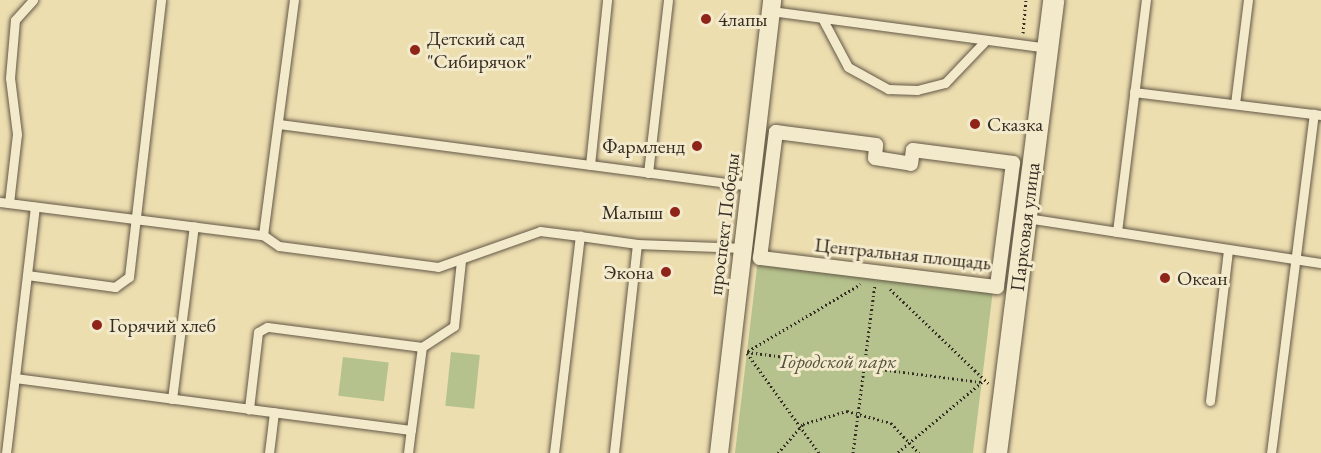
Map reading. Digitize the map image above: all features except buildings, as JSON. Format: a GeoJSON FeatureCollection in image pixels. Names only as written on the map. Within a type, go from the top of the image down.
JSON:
{"type":"FeatureCollection","features":[{"type":"Feature","properties":{"kind":"street","name":"Парковая улица"},"geometry":{"type":"LineString","coordinates":[[996,453],[1053,0]]}},
{"type":"Feature","properties":{"kind":"street","name":"проспект Победы"},"geometry":{"type":"LineString","coordinates":[[719,453],[772,5]]}},
{"type":"Feature","properties":{"kind":"street","name":"Центральная площадь"},"geometry":{"type":"LineString","coordinates":[[776,132],[876,145],[875,159],[911,164],[913,150],[1013,163],[997,287],[760,258],[776,132]]}},
{"type":"Feature","properties":{"kind":"lane"},"geometry":{"type":"LineString","coordinates":[[33,0],[15,20],[10,78],[17,134],[5,203],[264,235],[279,246],[438,267],[462,260],[507,239],[540,231],[637,244],[744,248]]}},
{"type":"Feature","properties":{"kind":"lane"},"geometry":{"type":"LineString","coordinates":[[27,275],[121,286],[129,277],[161,0]]}},
{"type":"Feature","properties":{"kind":"lane"},"geometry":{"type":"LineString","coordinates":[[264,235],[294,0]]}},
{"type":"Feature","properties":{"kind":"lane"},"geometry":{"type":"LineString","coordinates":[[590,165],[607,0]]}},
{"type":"Feature","properties":{"kind":"lane"},"geometry":{"type":"LineString","coordinates":[[648,173],[668,0]]}},
{"type":"Feature","properties":{"kind":"lane"},"geometry":{"type":"LineString","coordinates":[[1118,232],[1146,0]]}},
{"type":"Feature","properties":{"kind":"lane"},"geometry":{"type":"LineString","coordinates":[[1235,104],[1248,0]]}},
{"type":"Feature","properties":{"kind":"lane"},"geometry":{"type":"LineString","coordinates":[[772,5],[822,18],[1047,48]]}},
{"type":"Feature","properties":{"kind":"lane"},"geometry":{"type":"LineString","coordinates":[[822,18],[848,67],[888,89],[917,90],[945,83],[987,40]]}},
{"type":"Feature","properties":{"kind":"lane"},"geometry":{"type":"LineString","coordinates":[[1134,92],[1318,115],[1296,260],[1271,453]]}},
{"type":"Feature","properties":{"kind":"lane"},"geometry":{"type":"LineString","coordinates":[[279,124],[751,186]]}},
{"type":"Feature","properties":{"kind":"lane"},"geometry":{"type":"LineString","coordinates":[[6,453],[35,207]]}},
{"type":"Feature","properties":{"kind":"lane"},"geometry":{"type":"LineString","coordinates":[[1026,218],[1228,251],[1321,263]]}},
{"type":"Feature","properties":{"kind":"lane"},"geometry":{"type":"LineString","coordinates":[[172,399],[194,226]]}},
{"type":"Feature","properties":{"kind":"lane"},"geometry":{"type":"LineString","coordinates":[[554,453],[580,236]]}},
{"type":"Feature","properties":{"kind":"lane"},"geometry":{"type":"LineString","coordinates":[[614,453],[637,244]]}},
{"type":"Feature","properties":{"kind":"lane"},"geometry":{"type":"LineString","coordinates":[[1210,401],[1228,251]]}},
{"type":"Feature","properties":{"kind":"lane"},"geometry":{"type":"LineString","coordinates":[[249,409],[258,332],[267,327],[422,347],[454,326],[462,260]]}},
{"type":"Feature","properties":{"kind":"lane"},"geometry":{"type":"LineString","coordinates":[[408,453],[422,347]]}},
{"type":"Feature","properties":{"kind":"lane"},"geometry":{"type":"LineString","coordinates":[[15,378],[411,430]]}},
{"type":"Feature","properties":{"kind":"lane"},"geometry":{"type":"LineString","coordinates":[[269,453],[274,412]]}},
{"type":"Feature","properties":{"kind":"path"},"geometry":{"type":"LineString","coordinates":[[745,352],[876,275]]}},
{"type":"Feature","properties":{"kind":"path"},"geometry":{"type":"LineString","coordinates":[[853,453],[876,275]]}},
{"type":"Feature","properties":{"kind":"path"},"geometry":{"type":"LineString","coordinates":[[876,275],[982,382]]}},
{"type":"Feature","properties":{"kind":"path"},"geometry":{"type":"LineString","coordinates":[[745,352],[982,382]]}},
{"type":"Feature","properties":{"kind":"path"},"geometry":{"type":"LineString","coordinates":[[745,352],[819,453]]}},
{"type":"Feature","properties":{"kind":"path"},"geometry":{"type":"LineString","coordinates":[[897,453],[982,382]]}},
{"type":"Feature","properties":{"kind":"path"},"geometry":{"type":"LineString","coordinates":[[778,453],[800,427],[824,414],[858,412],[891,423],[911,441],[919,453]]}},
{"type":"Feature","properties":{"kind":"green space","name":"Городской парк"},"geometry":{"type":"Polygon","coordinates":[[[758,259],[993,290],[973,453],[735,453],[758,259]]]}},
{"type":"Feature","properties":{"kind":"green space"},"geometry":{"type":"Polygon","coordinates":[[[451,352],[480,355],[474,409],[445,406],[451,352]]]}},
{"type":"Feature","properties":{"kind":"green space"},"geometry":{"type":"Polygon","coordinates":[[[343,357],[389,363],[384,401],[338,396],[343,357]]]}},
{"type":"Feature","properties":{"kind":"place","name":"4лапы"},"geometry":{"type":"Point","coordinates":[706,19]}},
{"type":"Feature","properties":{"kind":"place","name":"Детский сад \"Сибирячок\""},"geometry":{"type":"Point","coordinates":[415,50]}},
{"type":"Feature","properties":{"kind":"place","name":"Сказка"},"geometry":{"type":"Point","coordinates":[975,124]}},
{"type":"Feature","properties":{"kind":"place","name":"Фармленд"},"geometry":{"type":"Point","coordinates":[697,146]}},
{"type":"Feature","properties":{"kind":"place","name":"Малыш"},"geometry":{"type":"Point","coordinates":[675,212]}},
{"type":"Feature","properties":{"kind":"place","name":"Экона"},"geometry":{"type":"Point","coordinates":[666,272]}},
{"type":"Feature","properties":{"kind":"place","name":"Океан"},"geometry":{"type":"Point","coordinates":[1165,278]}},
{"type":"Feature","properties":{"kind":"place","name":"Горячий хлеб"},"geometry":{"type":"Point","coordinates":[97,325]}}]}
